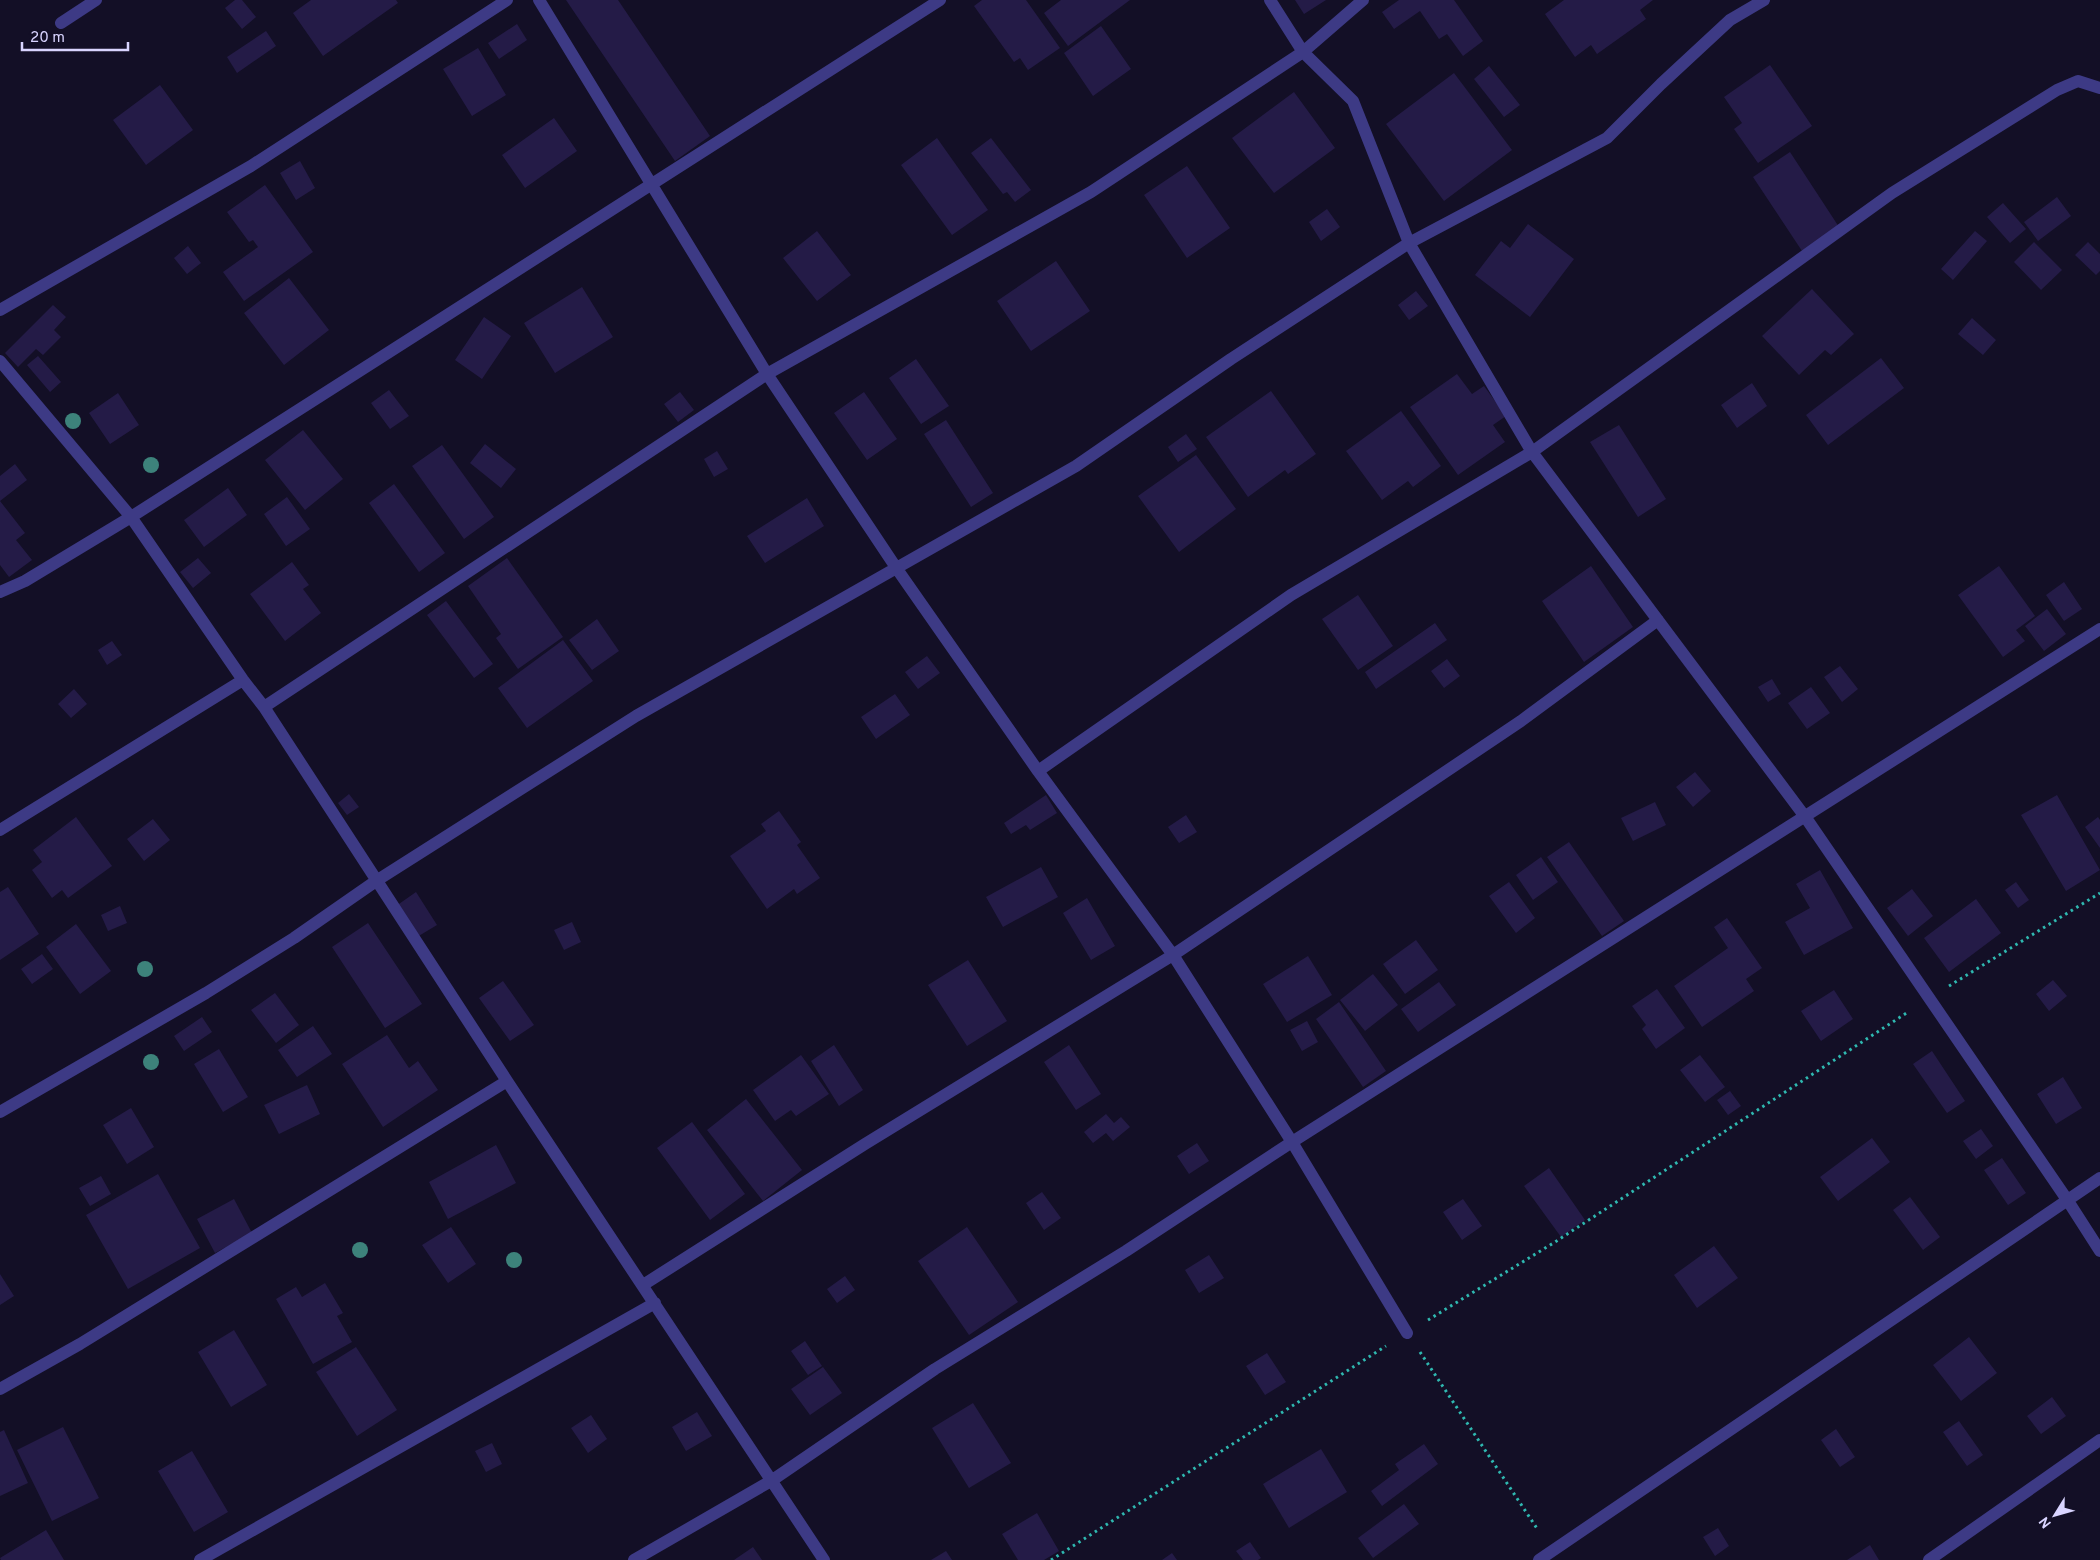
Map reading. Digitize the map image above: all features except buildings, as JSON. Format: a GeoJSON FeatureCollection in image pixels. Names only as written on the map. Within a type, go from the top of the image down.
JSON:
{"type":"FeatureCollection","features":[{"type":"Feature","properties":{"kind":"street"},"geometry":{"type":"LineString","coordinates":[[61,23],[96,0]]}},
{"type":"Feature","properties":{"kind":"street"},"geometry":{"type":"LineString","coordinates":[[0,310],[251,166],[507,0]]}},
{"type":"Feature","properties":{"kind":"street"},"geometry":{"type":"LineString","coordinates":[[539,0],[766,374],[897,569],[1038,772],[1173,955],[1292,1142],[1407,1333]]}},
{"type":"Feature","properties":{"kind":"street"},"geometry":{"type":"LineString","coordinates":[[0,592],[25,581],[131,517],[940,0]]}},
{"type":"Feature","properties":{"kind":"street"},"geometry":{"type":"LineString","coordinates":[[1270,0],[1303,52],[1353,101],[1409,243],[1532,452],[1806,818],[2068,1201],[2100,1251]]}},
{"type":"Feature","properties":{"kind":"street"},"geometry":{"type":"LineString","coordinates":[[264,707],[766,374],[1091,192],[1303,52],[1363,0]]}},
{"type":"Feature","properties":{"kind":"street"},"geometry":{"type":"LineString","coordinates":[[0,1112],[206,993],[294,938],[376,881],[636,716],[1076,466],[1231,359],[1409,243],[1608,138],[1660,84],[1730,20],[1764,0]]}},
{"type":"Feature","properties":{"kind":"street"},"geometry":{"type":"LineString","coordinates":[[1038,772],[1291,595],[1532,452],[1892,193],[2057,90],[2078,81],[2100,88]]}},
{"type":"Feature","properties":{"kind":"street"},"geometry":{"type":"LineString","coordinates":[[0,361],[131,517],[243,680],[264,707],[507,1082],[824,1560]]}},
{"type":"Feature","properties":{"kind":"street"},"geometry":{"type":"LineString","coordinates":[[643,1285],[865,1144],[1173,955],[1521,721],[1658,620]]}},
{"type":"Feature","properties":{"kind":"street"},"geometry":{"type":"LineString","coordinates":[[634,1560],[771,1481],[935,1369],[1126,1251],[1292,1142],[2100,630]]}},
{"type":"Feature","properties":{"kind":"street"},"geometry":{"type":"LineString","coordinates":[[0,830],[243,680]]}},
{"type":"Feature","properties":{"kind":"street"},"geometry":{"type":"LineString","coordinates":[[0,1390],[80,1344],[507,1082]]}},
{"type":"Feature","properties":{"kind":"street"},"geometry":{"type":"LineString","coordinates":[[1539,1560],[2100,1178]]}},
{"type":"Feature","properties":{"kind":"street"},"geometry":{"type":"LineString","coordinates":[[200,1560],[655,1303]]}},
{"type":"Feature","properties":{"kind":"street"},"geometry":{"type":"LineString","coordinates":[[1929,1560],[2100,1440]]}},
{"type":"Feature","properties":{"kind":"path"},"geometry":{"type":"LineString","coordinates":[[1050,1560],[1407,1333],[1555,1242],[1929,998],[2100,893]]}},
{"type":"Feature","properties":{"kind":"path"},"geometry":{"type":"LineString","coordinates":[[1407,1333],[1553,1552]]}}]}
